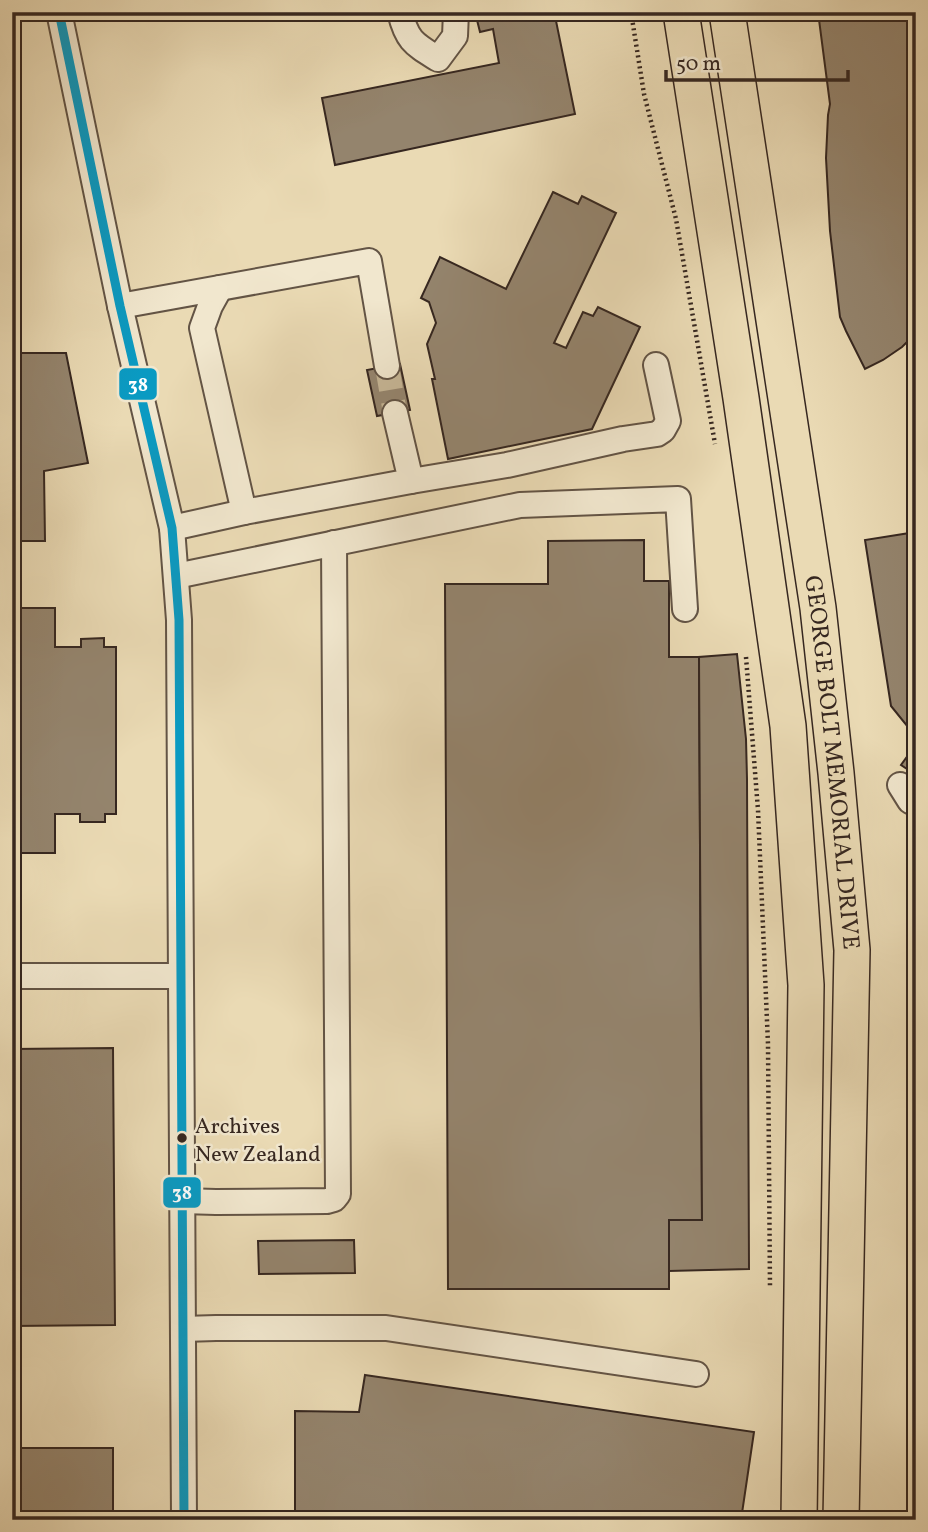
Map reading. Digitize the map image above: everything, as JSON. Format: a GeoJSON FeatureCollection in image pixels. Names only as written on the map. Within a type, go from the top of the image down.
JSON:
{"type":"FeatureCollection","features":[{"type":"Feature","properties":{"kind":"highway","name":"GEORGE BOLT MEMORIAL DRIVE"},"geometry":{"type":"LineString","coordinates":[[681,12],[741,398],[788,726],[806,985],[799,1520]]}},
{"type":"Feature","properties":{"kind":"highway","name":"GEORGE BOLT MEMORIAL DRIVE"},"geometry":{"type":"LineString","coordinates":[[727,12],[818,608],[852,950],[841,1520]]}},
{"type":"Feature","properties":{"kind":"street"},"geometry":{"type":"LineString","coordinates":[[59,12],[121,306],[172,527],[179,620],[184,1520]]}},
{"type":"Feature","properties":{"kind":"street"},"geometry":{"type":"LineString","coordinates":[[400,12],[406,34],[417,46],[438,59],[454,36],[456,12]]}},
{"type":"Feature","properties":{"kind":"street"},"geometry":{"type":"LineString","coordinates":[[121,306],[369,261],[387,366]]}},
{"type":"Feature","properties":{"kind":"street"},"geometry":{"type":"LineString","coordinates":[[220,288],[202,328],[244,512]]}},
{"type":"Feature","properties":{"kind":"street"},"geometry":{"type":"LineString","coordinates":[[172,527],[507,465],[657,434],[668,421],[656,365]]}},
{"type":"Feature","properties":{"kind":"street"},"geometry":{"type":"LineString","coordinates":[[395,413],[411,481]]}},
{"type":"Feature","properties":{"kind":"street"},"geometry":{"type":"LineString","coordinates":[[176,576],[520,505],[678,499],[685,609]]}},
{"type":"Feature","properties":{"kind":"street"},"geometry":{"type":"LineString","coordinates":[[182,1201],[327,1201],[338,1195],[334,543]]}},
{"type":"Feature","properties":{"kind":"street"},"geometry":{"type":"LineString","coordinates":[[900,785],[916,804]]}},
{"type":"Feature","properties":{"kind":"street"},"geometry":{"type":"LineString","coordinates":[[12,976],[180,976]]}},
{"type":"Feature","properties":{"kind":"street"},"geometry":{"type":"LineString","coordinates":[[183,1329],[386,1328],[696,1374]]}},
{"type":"Feature","properties":{"kind":"path"},"geometry":{"type":"LineString","coordinates":[[631,12],[644,94],[676,219],[715,444]]}},
{"type":"Feature","properties":{"kind":"path"},"geometry":{"type":"LineString","coordinates":[[746,651],[758,810],[768,1044],[770,1293]]}},
{"type":"Feature","properties":{"kind":"building"},"geometry":{"type":"Polygon","coordinates":[[[475,12],[571,12],[555,16],[575,114],[335,165],[322,98],[499,63],[493,29],[480,32],[475,12]]]}},
{"type":"Feature","properties":{"kind":"building"},"geometry":{"type":"Polygon","coordinates":[[[818,12],[916,12],[916,333],[902,347],[865,369],[840,317],[830,231],[826,158],[830,104],[818,12]]]}},
{"type":"Feature","properties":{"kind":"building"},"geometry":{"type":"Polygon","coordinates":[[[12,102],[17,102],[12,179],[12,102]]]}},
{"type":"Feature","properties":{"kind":"building"},"geometry":{"type":"Polygon","coordinates":[[[553,192],[578,204],[582,196],[616,213],[554,343],[566,348],[583,312],[593,316],[598,307],[640,327],[592,429],[448,459],[427,344],[436,323],[429,302],[421,298],[440,257],[506,289],[553,192]]]}},
{"type":"Feature","properties":{"kind":"building"},"geometry":{"type":"Polygon","coordinates":[[[12,353],[66,353],[88,463],[44,471],[45,541],[12,541],[12,353]]]}},
{"type":"Feature","properties":{"kind":"building"},"geometry":{"type":"Polygon","coordinates":[[[400,364],[410,410],[377,416],[367,370],[400,364]]]}},
{"type":"Feature","properties":{"kind":"building"},"geometry":{"type":"Polygon","coordinates":[[[916,532],[916,737],[891,706],[865,540],[916,532]]]}},
{"type":"Feature","properties":{"kind":"building"},"geometry":{"type":"Polygon","coordinates":[[[644,540],[644,581],[669,581],[669,657],[699,657],[702,1220],[669,1220],[669,1289],[448,1289],[445,584],[548,584],[548,541],[644,540]]]}},
{"type":"Feature","properties":{"kind":"building"},"geometry":{"type":"Polygon","coordinates":[[[12,565],[19,565],[19,608],[55,608],[55,647],[81,647],[81,639],[104,638],[104,647],[116,647],[116,814],[105,814],[105,822],[80,822],[80,814],[55,814],[55,853],[19,853],[19,899],[12,899],[12,565]]]}},
{"type":"Feature","properties":{"kind":"building"},"geometry":{"type":"Polygon","coordinates":[[[737,654],[746,739],[747,779],[749,1269],[669,1271],[669,1220],[702,1220],[699,657],[737,654]]]}},
{"type":"Feature","properties":{"kind":"building"},"geometry":{"type":"Polygon","coordinates":[[[916,744],[916,775],[901,765],[916,744]]]}},
{"type":"Feature","properties":{"kind":"building"},"geometry":{"type":"Polygon","coordinates":[[[113,1048],[115,1325],[12,1326],[12,1049],[113,1048]]]}},
{"type":"Feature","properties":{"kind":"building"},"geometry":{"type":"Polygon","coordinates":[[[354,1240],[355,1273],[259,1274],[258,1241],[354,1240]]]}},
{"type":"Feature","properties":{"kind":"building"},"geometry":{"type":"Polygon","coordinates":[[[365,1375],[754,1432],[741,1520],[295,1520],[295,1411],[359,1412],[365,1375]]]}},
{"type":"Feature","properties":{"kind":"building"},"geometry":{"type":"Polygon","coordinates":[[[12,1448],[113,1448],[113,1520],[12,1520],[12,1448]]]}},
{"type":"Feature","properties":{"kind":"tunnel"},"geometry":{"type":"LineString","coordinates":[[387,366],[395,413]]}},
{"type":"Feature","properties":{"kind":"transit line","name":"38"},"geometry":{"type":"LineString","coordinates":[[59,12],[120,306],[172,528],[179,620],[184,1520]]}},
{"type":"Feature","properties":{"kind":"place","name":"Archives New Zealand"},"geometry":{"type":"Point","coordinates":[182,1138]}}]}
